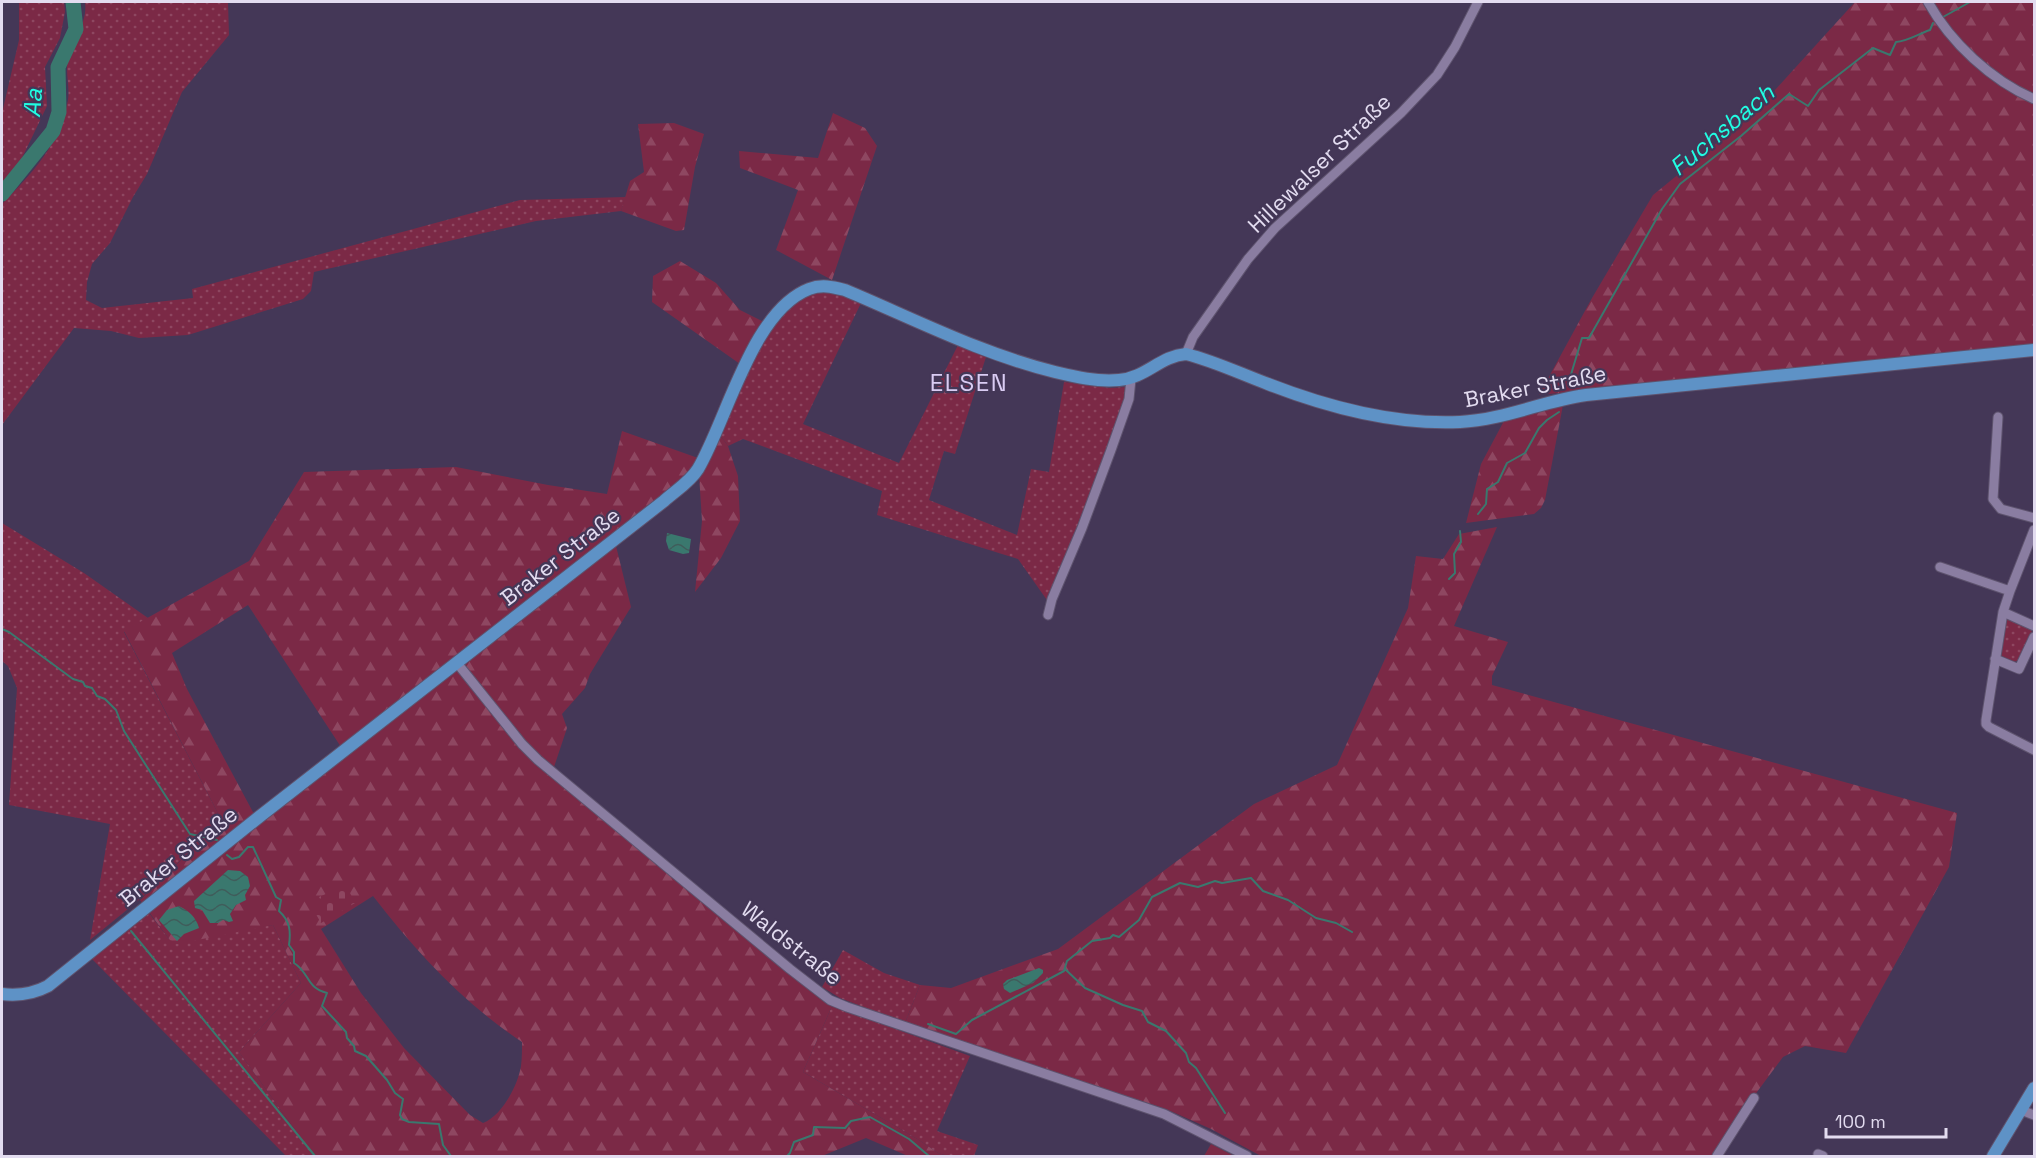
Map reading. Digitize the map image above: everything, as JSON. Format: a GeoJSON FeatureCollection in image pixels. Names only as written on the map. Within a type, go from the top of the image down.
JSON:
{"type":"FeatureCollection","features":[{"type":"Feature","properties":{"kind":"main road","name":"Braker Straße"},"geometry":{"type":"LineString","coordinates":[[2,994],[17,996],[48,986],[664,501],[696,472],[762,333],[793,298],[809,289],[831,286],[845,290],[957,338],[1030,366],[1097,380],[1131,379],[1170,356],[1186,354],[1321,402],[1391,417],[1448,422],[1480,420],[1538,404],[1586,395],[2034,350]]}},
{"type":"Feature","properties":{"kind":"main road"},"geometry":{"type":"LineString","coordinates":[[1993,1156],[2034,1088]]}},
{"type":"Feature","properties":{"kind":"street","name":"Hillewalser Straße"},"geometry":{"type":"LineString","coordinates":[[1186,354],[1193,337],[1248,259],[1275,228],[1401,113],[1437,75],[1455,47],[1478,2]]}},
{"type":"Feature","properties":{"kind":"street"},"geometry":{"type":"LineString","coordinates":[[1928,2],[1946,29],[1994,75],[2034,99]]}},
{"type":"Feature","properties":{"kind":"street"},"geometry":{"type":"LineString","coordinates":[[1048,615],[1129,399],[1131,379]]}},
{"type":"Feature","properties":{"kind":"street"},"geometry":{"type":"LineString","coordinates":[[1998,417],[1993,499],[2001,509],[2034,518]]}},
{"type":"Feature","properties":{"kind":"street"},"geometry":{"type":"LineString","coordinates":[[2034,530],[2003,612],[1986,724],[2034,750]]}},
{"type":"Feature","properties":{"kind":"street"},"geometry":{"type":"LineString","coordinates":[[1940,567],[2010,591]]}},
{"type":"Feature","properties":{"kind":"street"},"geometry":{"type":"LineString","coordinates":[[2003,612],[2034,626]]}},
{"type":"Feature","properties":{"kind":"street"},"geometry":{"type":"LineString","coordinates":[[1995,659],[2019,669],[2034,637]]}},
{"type":"Feature","properties":{"kind":"street","name":"Waldstraße"},"geometry":{"type":"LineString","coordinates":[[457,663],[522,744],[538,760],[830,1000],[878,1019],[1164,1114],[1247,1156]]}},
{"type":"Feature","properties":{"kind":"street"},"geometry":{"type":"LineString","coordinates":[[1717,1156],[1754,1098]]}},
{"type":"Feature","properties":{"kind":"street"},"geometry":{"type":"LineString","coordinates":[[2021,1110],[2034,1115]]}},
{"type":"Feature","properties":{"kind":"green space"},"geometry":{"type":"Polygon","coordinates":[[[19,2],[64,2],[65,12],[60,38],[45,67],[47,106],[22,158],[2,187],[2,113],[19,40],[19,2]]]}},
{"type":"Feature","properties":{"kind":"green space"},"geometry":{"type":"Polygon","coordinates":[[[85,2],[228,2],[229,35],[182,92],[147,174],[110,243],[92,264],[87,282],[86,300],[102,308],[193,298],[192,289],[520,200],[626,197],[621,211],[536,221],[314,272],[311,291],[303,299],[188,335],[139,338],[111,331],[74,328],[2,425],[2,204],[34,169],[58,131],[68,100],[68,58],[82,24],[85,2]]]}},
{"type":"Feature","properties":{"kind":"green space"},"geometry":{"type":"Polygon","coordinates":[[[1855,2],[2034,2],[2034,346],[1539,395],[1592,298],[1653,195],[1756,111],[1855,2]]]}},
{"type":"Feature","properties":{"kind":"green space"},"geometry":{"type":"Polygon","coordinates":[[[833,113],[865,128],[877,146],[832,280],[776,250],[798,190],[740,168],[739,151],[818,158],[833,113]]]}},
{"type":"Feature","properties":{"kind":"green space"},"geometry":{"type":"Polygon","coordinates":[[[674,123],[704,134],[695,167],[684,230],[676,231],[621,211],[630,181],[644,172],[638,124],[674,123]]]}},
{"type":"Feature","properties":{"kind":"green space"},"geometry":{"type":"Polygon","coordinates":[[[680,261],[716,283],[740,310],[766,323],[740,364],[652,302],[653,276],[680,261]]]}},
{"type":"Feature","properties":{"kind":"green space"},"geometry":{"type":"Polygon","coordinates":[[[817,292],[832,292],[861,303],[803,424],[899,463],[958,345],[986,357],[955,454],[944,451],[929,500],[1017,535],[1031,469],[1049,472],[1064,382],[1110,388],[1126,387],[1125,402],[1049,603],[1018,559],[877,515],[882,491],[743,439],[728,446],[720,435],[761,346],[783,314],[798,300],[817,292]]]}},
{"type":"Feature","properties":{"kind":"green space"},"geometry":{"type":"Polygon","coordinates":[[[1563,405],[1545,500],[1541,508],[1534,514],[1466,523],[1481,464],[1505,419],[1563,405]]]}},
{"type":"Feature","properties":{"kind":"green space"},"geometry":{"type":"Polygon","coordinates":[[[622,431],[698,458],[720,435],[728,446],[738,476],[740,521],[721,558],[695,592],[702,521],[699,474],[616,546],[631,607],[590,674],[585,688],[562,714],[567,728],[552,773],[832,1006],[803,1072],[938,1153],[948,1156],[908,1156],[866,1138],[822,1156],[314,1156],[239,1052],[301,983],[273,925],[177,944],[169,939],[140,900],[205,837],[223,823],[124,631],[249,561],[304,472],[456,467],[607,494],[622,431]],[[248,605],[172,653],[187,689],[254,814],[341,747],[248,605]],[[373,896],[321,929],[361,993],[404,1048],[470,1115],[483,1123],[497,1114],[513,1091],[521,1066],[522,1042],[500,1027],[460,993],[406,937],[373,896]]]}},
{"type":"Feature","properties":{"kind":"green space"},"geometry":{"type":"Polygon","coordinates":[[[2,523],[84,573],[148,618],[124,632],[223,823],[205,837],[139,900],[90,940],[110,824],[9,805],[17,688],[8,666],[2,661],[2,523]]]}},
{"type":"Feature","properties":{"kind":"green space"},"geometry":{"type":"Polygon","coordinates":[[[1497,527],[1454,626],[1508,642],[1492,676],[1492,685],[1957,813],[1949,867],[1846,1053],[1805,1046],[1783,1057],[1714,1156],[1261,1156],[1211,1129],[1166,1109],[905,1023],[920,985],[951,988],[1058,949],[1254,804],[1337,765],[1408,608],[1416,556],[1443,559],[1459,534],[1497,527]]]}},
{"type":"Feature","properties":{"kind":"green space"},"geometry":{"type":"Polygon","coordinates":[[[2011,618],[2031,628],[2032,633],[2019,660],[2014,662],[2000,655],[2007,619],[2011,618]]]}},
{"type":"Feature","properties":{"kind":"green space"},"geometry":{"type":"Polygon","coordinates":[[[346,885],[355,903],[321,923],[313,909],[322,903],[319,897],[346,885]]]}},
{"type":"Feature","properties":{"kind":"green space"},"geometry":{"type":"Polygon","coordinates":[[[149,913],[169,939],[273,925],[301,983],[239,1052],[314,1156],[286,1156],[92,959],[149,913]]]}},
{"type":"Feature","properties":{"kind":"green space"},"geometry":{"type":"Polygon","coordinates":[[[843,950],[884,973],[920,985],[905,1023],[840,998],[822,987],[843,950]]]}},
{"type":"Feature","properties":{"kind":"green space"},"geometry":{"type":"Polygon","coordinates":[[[832,1006],[970,1056],[937,1131],[978,1145],[974,1156],[948,1156],[938,1153],[803,1072],[832,1006]]]}},
{"type":"Feature","properties":{"kind":"green space"},"geometry":{"type":"Polygon","coordinates":[[[1211,1144],[1234,1156],[1204,1156],[1211,1144]]]}},
{"type":"Feature","properties":{"kind":"water"},"geometry":{"type":"Polygon","coordinates":[[[667,533],[691,539],[689,553],[683,554],[669,550],[666,541],[667,533]]]}},
{"type":"Feature","properties":{"kind":"water"},"geometry":{"type":"Polygon","coordinates":[[[228,870],[240,871],[248,877],[250,886],[245,895],[246,900],[236,905],[230,914],[233,921],[223,920],[210,923],[202,910],[195,908],[194,901],[228,870]]]}},
{"type":"Feature","properties":{"kind":"water"},"geometry":{"type":"Polygon","coordinates":[[[179,906],[192,915],[199,928],[184,934],[177,941],[159,920],[167,910],[179,906]]]}},
{"type":"Feature","properties":{"kind":"water"},"geometry":{"type":"Polygon","coordinates":[[[1039,968],[1043,970],[1043,973],[1033,983],[1010,993],[1004,989],[1003,984],[1007,980],[1039,968]]]}},
{"type":"Feature","properties":{"kind":"waterway","name":"Aa"},"geometry":{"type":"LineString","coordinates":[[2,194],[53,131],[59,112],[58,67],[76,29],[73,2]]}},
{"type":"Feature","properties":{"kind":"waterway","name":"Fuchsbach"},"geometry":{"type":"LineString","coordinates":[[1943,17],[1970,2]]}},
{"type":"Feature","properties":{"kind":"waterway","name":"Fuchsbach"},"geometry":{"type":"LineString","coordinates":[[1569,381],[1582,338],[1589,338],[1662,209],[1680,184],[1741,136],[1789,94],[1808,106],[1819,90],[1873,48],[1890,55],[1896,42],[1930,30],[1933,23]]}},
{"type":"Feature","properties":{"kind":"waterway","name":"Fuchsbach"},"geometry":{"type":"LineString","coordinates":[[1478,514],[1486,504],[1487,489],[1498,482],[1507,463],[1525,453],[1539,428],[1559,412]]}},
{"type":"Feature","properties":{"kind":"waterway","name":"Fuchsbach"},"geometry":{"type":"LineString","coordinates":[[1449,579],[1455,573],[1454,554],[1461,542],[1460,531]]}},
{"type":"Feature","properties":{"kind":"waterway"},"geometry":{"type":"LineString","coordinates":[[2,629],[73,679],[92,688],[97,696],[105,699],[116,710],[124,731],[190,834],[217,840]]}},
{"type":"Feature","properties":{"kind":"waterway"},"geometry":{"type":"LineString","coordinates":[[227,855],[232,859],[239,857],[248,847],[253,847],[276,897],[281,900],[279,911],[289,927],[289,945],[294,952],[294,963],[315,988],[327,993],[322,1006],[346,1032],[355,1051],[366,1056],[395,1093],[403,1099],[400,1115],[402,1119],[409,1122],[439,1124],[443,1145],[451,1156]]}},
{"type":"Feature","properties":{"kind":"waterway"},"geometry":{"type":"LineString","coordinates":[[928,1024],[956,1034],[972,1020],[1064,971],[1067,961],[1092,941],[1110,938],[1113,935],[1119,937],[1139,920],[1152,897],[1180,883],[1198,887],[1215,881],[1222,883],[1251,878],[1263,891],[1288,900],[1316,918],[1336,923],[1352,932]]}},
{"type":"Feature","properties":{"kind":"waterway"},"geometry":{"type":"LineString","coordinates":[[131,931],[315,1156]]}},
{"type":"Feature","properties":{"kind":"waterway"},"geometry":{"type":"LineString","coordinates":[[1065,969],[1085,988],[1142,1011],[1148,1022],[1166,1031],[1186,1053],[1189,1062],[1196,1068],[1225,1113]]}},
{"type":"Feature","properties":{"kind":"waterway"},"geometry":{"type":"LineString","coordinates":[[787,1156],[794,1142],[813,1135],[814,1127],[845,1128],[851,1121],[870,1117],[909,1139],[929,1156]]}},
{"type":"Feature","properties":{"kind":"district","name":"ELSEN"},"geometry":{"type":"Point","coordinates":[969,383]}}]}
